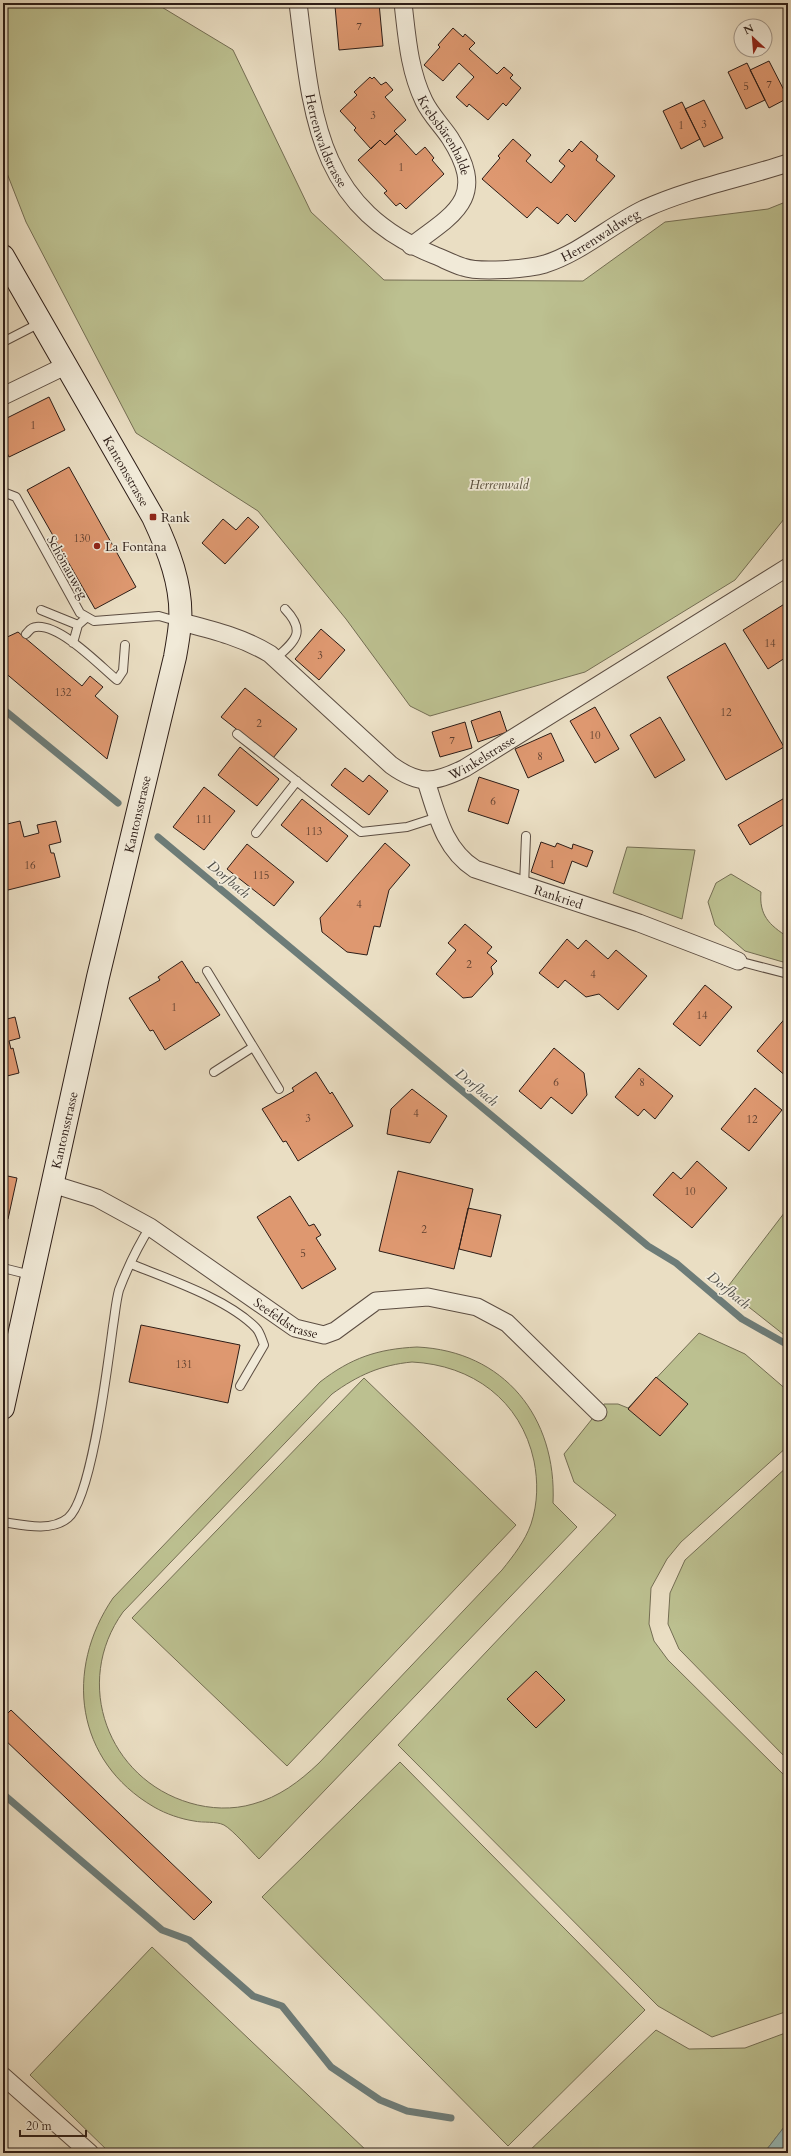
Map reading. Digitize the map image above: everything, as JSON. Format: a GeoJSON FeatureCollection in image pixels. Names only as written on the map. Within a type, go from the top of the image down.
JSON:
{"type":"FeatureCollection","features":[{"type":"Feature","properties":{"kind":"main road","name":"Kantonsstrasse"},"geometry":{"type":"LineString","coordinates":[[3,256],[153,517],[166,545],[177,581],[181,622],[175,657],[98,977],[3,1408]]}},
{"type":"Feature","properties":{"kind":"street","name":"Herrenwaldstrasse"},"geometry":{"type":"LineString","coordinates":[[298,3],[316,123],[327,154],[344,186],[360,208],[388,231],[411,246]]}},
{"type":"Feature","properties":{"kind":"street","name":"Krebsbärenhalde"},"geometry":{"type":"LineString","coordinates":[[403,3],[412,74],[424,102],[462,159],[468,182],[464,200],[439,226],[411,246]]}},
{"type":"Feature","properties":{"kind":"street","name":"Herrenwaldweg"},"geometry":{"type":"LineString","coordinates":[[411,246],[464,268],[515,270],[545,264],[582,248],[642,210],[673,197],[788,163]]}},
{"type":"Feature","properties":{"kind":"street"},"geometry":{"type":"LineString","coordinates":[[3,396],[65,366]]}},
{"type":"Feature","properties":{"kind":"street","name":"Winkelstrasse"},"geometry":{"type":"LineString","coordinates":[[181,622],[252,643],[275,659],[391,765],[406,776],[426,781],[452,775],[465,768],[788,567]]}},
{"type":"Feature","properties":{"kind":"street","name":"Rankried"},"geometry":{"type":"LineString","coordinates":[[426,781],[445,836],[464,862],[488,874],[639,922],[738,961]]}},
{"type":"Feature","properties":{"kind":"street","name":"Seefeldstrasse"},"geometry":{"type":"LineString","coordinates":[[52,1184],[97,1198],[150,1227],[295,1328],[308,1333],[324,1335],[335,1331],[376,1301],[428,1297],[477,1307],[507,1324],[598,1412]]}},
{"type":"Feature","properties":{"kind":"street"},"geometry":{"type":"LineString","coordinates":[[3,2076],[90,2153]]}},
{"type":"Feature","properties":{"kind":"lane"},"geometry":{"type":"LineString","coordinates":[[3,342],[40,322]]}},
{"type":"Feature","properties":{"kind":"lane","name":"Schönauweg"},"geometry":{"type":"LineString","coordinates":[[3,492],[16,497],[80,613],[86,618],[94,621],[159,616],[181,622]]}},
{"type":"Feature","properties":{"kind":"lane"},"geometry":{"type":"LineString","coordinates":[[275,659],[295,641],[298,633],[292,616],[285,609]]}},
{"type":"Feature","properties":{"kind":"lane"},"geometry":{"type":"LineString","coordinates":[[40,610],[78,625]]}},
{"type":"Feature","properties":{"kind":"lane"},"geometry":{"type":"LineString","coordinates":[[73,643],[78,625],[86,618]]}},
{"type":"Feature","properties":{"kind":"lane"},"geometry":{"type":"LineString","coordinates":[[26,634],[32,628],[37,626],[49,629],[73,643],[117,680],[123,671],[125,645]]}},
{"type":"Feature","properties":{"kind":"lane"},"geometry":{"type":"LineString","coordinates":[[237,734],[361,832],[407,827],[438,817]]}},
{"type":"Feature","properties":{"kind":"lane"},"geometry":{"type":"LineString","coordinates":[[256,833],[297,782]]}},
{"type":"Feature","properties":{"kind":"lane"},"geometry":{"type":"LineString","coordinates":[[524,886],[526,836]]}},
{"type":"Feature","properties":{"kind":"lane"},"geometry":{"type":"LineString","coordinates":[[738,961],[788,974]]}},
{"type":"Feature","properties":{"kind":"lane"},"geometry":{"type":"LineString","coordinates":[[207,971],[279,1089]]}},
{"type":"Feature","properties":{"kind":"lane"},"geometry":{"type":"LineString","coordinates":[[214,1072],[254,1047]]}},
{"type":"Feature","properties":{"kind":"lane"},"geometry":{"type":"LineString","coordinates":[[3,1522],[36,1526],[57,1524],[73,1513],[79,1502],[88,1473],[99,1418],[119,1290],[150,1227]]}},
{"type":"Feature","properties":{"kind":"lane"},"geometry":{"type":"LineString","coordinates":[[132,1264],[199,1291],[244,1318],[257,1330],[264,1345],[240,1386]]}},
{"type":"Feature","properties":{"kind":"lane"},"geometry":{"type":"LineString","coordinates":[[3,1268],[32,1275]]}},
{"type":"Feature","properties":{"kind":"green space","name":"Herrenwald"},"geometry":{"type":"Polygon","coordinates":[[[3,3],[155,3],[233,50],[311,212],[384,280],[583,281],[665,222],[768,209],[788,201],[788,514],[735,580],[585,672],[430,716],[410,706],[346,619],[258,511],[136,433],[26,222],[3,163],[3,3]]]}},
{"type":"Feature","properties":{"kind":"green space"},"geometry":{"type":"Polygon","coordinates":[[[627,847],[695,850],[682,919],[613,893],[627,847]]]}},
{"type":"Feature","properties":{"kind":"green space"},"geometry":{"type":"Polygon","coordinates":[[[731,874],[761,892],[762,907],[767,919],[775,928],[788,937],[788,952],[783,962],[745,951],[715,925],[708,902],[716,883],[731,874]]]}},
{"type":"Feature","properties":{"kind":"green space"},"geometry":{"type":"Polygon","coordinates":[[[788,1208],[788,1338],[726,1289],[788,1208]]]}},
{"type":"Feature","properties":{"kind":"green space"},"geometry":{"type":"Polygon","coordinates":[[[699,1333],[745,1354],[788,1391],[788,1446],[681,1542],[667,1559],[651,1588],[649,1624],[654,1641],[668,1660],[788,1779],[788,2011],[712,2037],[658,2006],[398,1745],[616,1515],[574,1482],[564,1454],[604,1404],[618,1404],[628,1408],[699,1333]]]}},
{"type":"Feature","properties":{"kind":"green space"},"geometry":{"type":"Polygon","coordinates":[[[417,1347],[448,1351],[476,1361],[499,1375],[519,1394],[535,1417],[546,1443],[552,1472],[553,1503],[577,1527],[259,1859],[224,1825],[184,1819],[154,1807],[128,1788],[107,1765],[93,1740],[86,1712],[84,1684],[88,1655],[97,1626],[113,1598],[320,1382],[343,1367],[365,1356],[403,1348],[417,1347]],[[412,1362],[380,1368],[351,1381],[332,1394],[123,1612],[108,1640],[100,1668],[100,1697],[107,1725],[119,1751],[138,1773],[161,1791],[198,1805],[213,1808],[230,1808],[245,1806],[262,1801],[288,1788],[319,1763],[502,1570],[519,1548],[531,1524],[536,1500],[537,1484],[534,1461],[527,1439],[518,1420],[506,1404],[491,1390],[474,1379],[455,1370],[412,1362]]]}},
{"type":"Feature","properties":{"kind":"green space"},"geometry":{"type":"Polygon","coordinates":[[[364,1378],[516,1525],[287,1766],[132,1618],[364,1378]]]}},
{"type":"Feature","properties":{"kind":"green space"},"geometry":{"type":"Polygon","coordinates":[[[788,1466],[788,1760],[679,1649],[668,1624],[670,1593],[685,1560],[788,1466]]]}},
{"type":"Feature","properties":{"kind":"green space"},"geometry":{"type":"Polygon","coordinates":[[[400,1762],[645,2010],[508,2146],[262,1897],[400,1762]]]}},
{"type":"Feature","properties":{"kind":"green space"},"geometry":{"type":"Polygon","coordinates":[[[152,1947],[368,2152],[110,2153],[30,2075],[152,1947]]]}},
{"type":"Feature","properties":{"kind":"green space"},"geometry":{"type":"Polygon","coordinates":[[[656,2030],[689,2049],[745,2048],[788,2032],[788,2122],[764,2153],[527,2153],[656,2030]]]}},
{"type":"Feature","properties":{"kind":"water"},"geometry":{"type":"Polygon","coordinates":[[[788,2122],[788,2153],[764,2153],[788,2122]]]}},
{"type":"Feature","properties":{"kind":"building"},"geometry":{"type":"Polygon","coordinates":[[[379,3],[383,46],[339,50],[335,6],[379,3]]]}},
{"type":"Feature","properties":{"kind":"building"},"geometry":{"type":"Polygon","coordinates":[[[453,28],[463,37],[465,34],[475,43],[469,49],[497,74],[504,67],[513,75],[510,78],[521,88],[506,106],[503,103],[488,120],[469,104],[467,107],[456,97],[474,77],[459,63],[443,81],[424,65],[440,47],[438,45],[453,28]]]}},
{"type":"Feature","properties":{"kind":"building"},"geometry":{"type":"Polygon","coordinates":[[[769,61],[788,98],[769,108],[750,70],[769,61]]]}},
{"type":"Feature","properties":{"kind":"building"},"geometry":{"type":"Polygon","coordinates":[[[747,63],[765,100],[746,109],[728,72],[747,63]]]}},
{"type":"Feature","properties":{"kind":"building"},"geometry":{"type":"Polygon","coordinates":[[[370,77],[372,79],[374,77],[381,85],[386,82],[393,90],[385,97],[406,120],[394,131],[397,134],[385,145],[380,140],[371,149],[354,130],[356,128],[340,111],[357,95],[354,92],[370,77]]]}},
{"type":"Feature","properties":{"kind":"building"},"geometry":{"type":"Polygon","coordinates":[[[704,100],[723,138],[704,147],[685,109],[704,100]]]}},
{"type":"Feature","properties":{"kind":"building"},"geometry":{"type":"Polygon","coordinates":[[[682,102],[700,139],[681,149],[663,111],[682,102]]]}},
{"type":"Feature","properties":{"kind":"building"},"geometry":{"type":"Polygon","coordinates":[[[397,134],[416,155],[425,147],[434,158],[432,160],[444,174],[406,209],[400,203],[396,206],[384,193],[387,191],[358,160],[380,140],[385,145],[397,134]]]}},
{"type":"Feature","properties":{"kind":"building"},"geometry":{"type":"Polygon","coordinates":[[[513,139],[531,155],[526,161],[551,183],[565,166],[559,161],[569,149],[572,152],[581,141],[598,156],[596,160],[615,176],[575,222],[567,214],[558,224],[537,207],[527,218],[482,179],[500,158],[498,156],[513,139]]]}},
{"type":"Feature","properties":{"kind":"building"},"geometry":{"type":"Polygon","coordinates":[[[49,397],[65,430],[9,457],[3,445],[3,420],[49,397]]]}},
{"type":"Feature","properties":{"kind":"building"},"geometry":{"type":"Polygon","coordinates":[[[69,467],[136,587],[95,609],[27,490],[69,467]]]}},
{"type":"Feature","properties":{"kind":"building"},"geometry":{"type":"Polygon","coordinates":[[[248,517],[259,527],[225,564],[202,543],[223,519],[236,530],[248,517]]]}},
{"type":"Feature","properties":{"kind":"building"},"geometry":{"type":"Polygon","coordinates":[[[3,570],[5,598],[3,598],[3,570]]]}},
{"type":"Feature","properties":{"kind":"building"},"geometry":{"type":"Polygon","coordinates":[[[786,603],[788,606],[788,656],[768,669],[743,630],[786,603]]]}},
{"type":"Feature","properties":{"kind":"building"},"geometry":{"type":"Polygon","coordinates":[[[321,629],[345,650],[319,680],[295,659],[321,629]]]}},
{"type":"Feature","properties":{"kind":"building"},"geometry":{"type":"Polygon","coordinates":[[[18,632],[82,686],[90,676],[103,687],[95,696],[118,716],[107,759],[3,671],[3,639],[18,632]]]}},
{"type":"Feature","properties":{"kind":"building"},"geometry":{"type":"Polygon","coordinates":[[[725,643],[784,747],[726,780],[667,677],[725,643]]]}},
{"type":"Feature","properties":{"kind":"building"},"geometry":{"type":"Polygon","coordinates":[[[245,688],[297,729],[273,758],[221,717],[245,688]]]}},
{"type":"Feature","properties":{"kind":"building"},"geometry":{"type":"Polygon","coordinates":[[[595,707],[619,749],[595,763],[570,721],[595,707]]]}},
{"type":"Feature","properties":{"kind":"building"},"geometry":{"type":"Polygon","coordinates":[[[500,711],[507,732],[478,742],[471,721],[500,711]]]}},
{"type":"Feature","properties":{"kind":"building"},"geometry":{"type":"Polygon","coordinates":[[[660,717],[685,760],[655,778],[630,735],[660,717]]]}},
{"type":"Feature","properties":{"kind":"building"},"geometry":{"type":"Polygon","coordinates":[[[465,722],[472,748],[440,757],[432,732],[465,722]]]}},
{"type":"Feature","properties":{"kind":"building"},"geometry":{"type":"Polygon","coordinates":[[[551,733],[564,761],[528,778],[515,749],[551,733]]]}},
{"type":"Feature","properties":{"kind":"building"},"geometry":{"type":"Polygon","coordinates":[[[240,747],[279,779],[257,806],[218,775],[240,747]]]}},
{"type":"Feature","properties":{"kind":"building"},"geometry":{"type":"Polygon","coordinates":[[[345,768],[363,782],[369,775],[388,791],[369,815],[331,785],[345,768]]]}},
{"type":"Feature","properties":{"kind":"building"},"geometry":{"type":"Polygon","coordinates":[[[479,777],[519,790],[508,824],[468,811],[479,777]]]}},
{"type":"Feature","properties":{"kind":"building"},"geometry":{"type":"Polygon","coordinates":[[[204,787],[235,811],[204,850],[173,827],[204,787]]]}},
{"type":"Feature","properties":{"kind":"building"},"geometry":{"type":"Polygon","coordinates":[[[788,796],[788,822],[750,845],[738,825],[788,796]]]}},
{"type":"Feature","properties":{"kind":"building"},"geometry":{"type":"Polygon","coordinates":[[[302,799],[348,836],[327,862],[281,825],[302,799]]]}},
{"type":"Feature","properties":{"kind":"building"},"geometry":{"type":"Polygon","coordinates":[[[20,821],[24,837],[39,833],[37,825],[56,821],[61,842],[49,845],[51,853],[54,853],[60,877],[4,891],[3,825],[20,821]]]}},
{"type":"Feature","properties":{"kind":"building"},"geometry":{"type":"Polygon","coordinates":[[[541,842],[555,847],[557,843],[572,849],[573,844],[593,851],[587,867],[572,861],[564,884],[531,872],[541,842]]]}},
{"type":"Feature","properties":{"kind":"building"},"geometry":{"type":"Polygon","coordinates":[[[385,843],[410,865],[389,890],[380,927],[374,926],[367,955],[347,952],[322,932],[320,918],[385,843]]]}},
{"type":"Feature","properties":{"kind":"building"},"geometry":{"type":"Polygon","coordinates":[[[247,844],[294,882],[274,906],[227,869],[247,844]]]}},
{"type":"Feature","properties":{"kind":"building"},"geometry":{"type":"Polygon","coordinates":[[[465,924],[492,947],[487,953],[497,961],[491,967],[493,974],[472,997],[463,998],[436,974],[456,950],[448,943],[465,924]]]}},
{"type":"Feature","properties":{"kind":"building"},"geometry":{"type":"Polygon","coordinates":[[[567,939],[578,949],[586,940],[608,959],[616,950],[647,976],[618,1010],[599,994],[586,997],[565,980],[558,988],[539,973],[567,939]]]}},
{"type":"Feature","properties":{"kind":"building"},"geometry":{"type":"Polygon","coordinates":[[[182,961],[196,983],[198,982],[220,1015],[165,1050],[153,1030],[150,1031],[129,998],[160,980],[158,977],[182,961]]]}},
{"type":"Feature","properties":{"kind":"building"},"geometry":{"type":"Polygon","coordinates":[[[705,985],[732,1007],[700,1046],[673,1024],[705,985]]]}},
{"type":"Feature","properties":{"kind":"building"},"geometry":{"type":"Polygon","coordinates":[[[788,1015],[788,1078],[757,1051],[788,1015]]]}},
{"type":"Feature","properties":{"kind":"building"},"geometry":{"type":"Polygon","coordinates":[[[15,1017],[20,1038],[9,1041],[11,1049],[13,1048],[19,1073],[3,1077],[3,1020],[15,1017]]]}},
{"type":"Feature","properties":{"kind":"building"},"geometry":{"type":"Polygon","coordinates":[[[554,1048],[584,1073],[587,1095],[572,1114],[551,1097],[541,1109],[519,1091],[554,1048]]]}},
{"type":"Feature","properties":{"kind":"building"},"geometry":{"type":"Polygon","coordinates":[[[639,1068],[673,1096],[655,1119],[644,1109],[638,1116],[615,1097],[639,1068]]]}},
{"type":"Feature","properties":{"kind":"building"},"geometry":{"type":"Polygon","coordinates":[[[316,1072],[330,1094],[332,1092],[353,1126],[298,1161],[286,1141],[283,1142],[262,1109],[294,1091],[292,1088],[316,1072]]]}},
{"type":"Feature","properties":{"kind":"building"},"geometry":{"type":"Polygon","coordinates":[[[755,1088],[782,1110],[749,1151],[721,1129],[755,1088]]]}},
{"type":"Feature","properties":{"kind":"building"},"geometry":{"type":"Polygon","coordinates":[[[412,1089],[447,1116],[430,1143],[387,1134],[391,1109],[412,1089]]]}},
{"type":"Feature","properties":{"kind":"building"},"geometry":{"type":"Polygon","coordinates":[[[697,1161],[727,1188],[692,1228],[653,1195],[673,1172],[681,1179],[697,1161]]]}},
{"type":"Feature","properties":{"kind":"building"},"geometry":{"type":"Polygon","coordinates":[[[398,1171],[473,1189],[454,1269],[379,1251],[398,1171]]]}},
{"type":"Feature","properties":{"kind":"building"},"geometry":{"type":"Polygon","coordinates":[[[3,1175],[17,1178],[8,1219],[3,1218],[3,1175]]]}},
{"type":"Feature","properties":{"kind":"building"},"geometry":{"type":"Polygon","coordinates":[[[290,1196],[309,1226],[314,1224],[321,1235],[316,1238],[336,1269],[302,1289],[257,1217],[290,1196]]]}},
{"type":"Feature","properties":{"kind":"building"},"geometry":{"type":"Polygon","coordinates":[[[468,1208],[501,1215],[491,1257],[459,1249],[468,1208]]]}},
{"type":"Feature","properties":{"kind":"building"},"geometry":{"type":"Polygon","coordinates":[[[141,1325],[240,1345],[228,1403],[129,1382],[141,1325]]]}},
{"type":"Feature","properties":{"kind":"building"},"geometry":{"type":"Polygon","coordinates":[[[656,1377],[688,1404],[660,1436],[628,1409],[656,1377]]]}},
{"type":"Feature","properties":{"kind":"building"},"geometry":{"type":"Polygon","coordinates":[[[536,1671],[565,1700],[536,1728],[507,1699],[536,1671]]]}},
{"type":"Feature","properties":{"kind":"building"},"geometry":{"type":"Polygon","coordinates":[[[11,1710],[212,1902],[194,1920],[3,1738],[3,1718],[11,1710]]]}},
{"type":"Feature","properties":{"kind":"waterway","name":"Dorfbach"},"geometry":{"type":"LineString","coordinates":[[3,709],[118,803]]}},
{"type":"Feature","properties":{"kind":"waterway","name":"Dorfbach"},"geometry":{"type":"LineString","coordinates":[[158,837],[648,1246],[676,1263],[742,1319],[788,1345]]}},
{"type":"Feature","properties":{"kind":"waterway"},"geometry":{"type":"LineString","coordinates":[[3,1794],[162,1930],[189,1940],[253,1996],[282,2006],[331,2067],[380,2100],[407,2111],[451,2118]]}},
{"type":"Feature","properties":{"kind":"place","name":"Rank"},"geometry":{"type":"Point","coordinates":[153,517]}},
{"type":"Feature","properties":{"kind":"place","name":"La Fontana"},"geometry":{"type":"Point","coordinates":[97,546]}}]}
